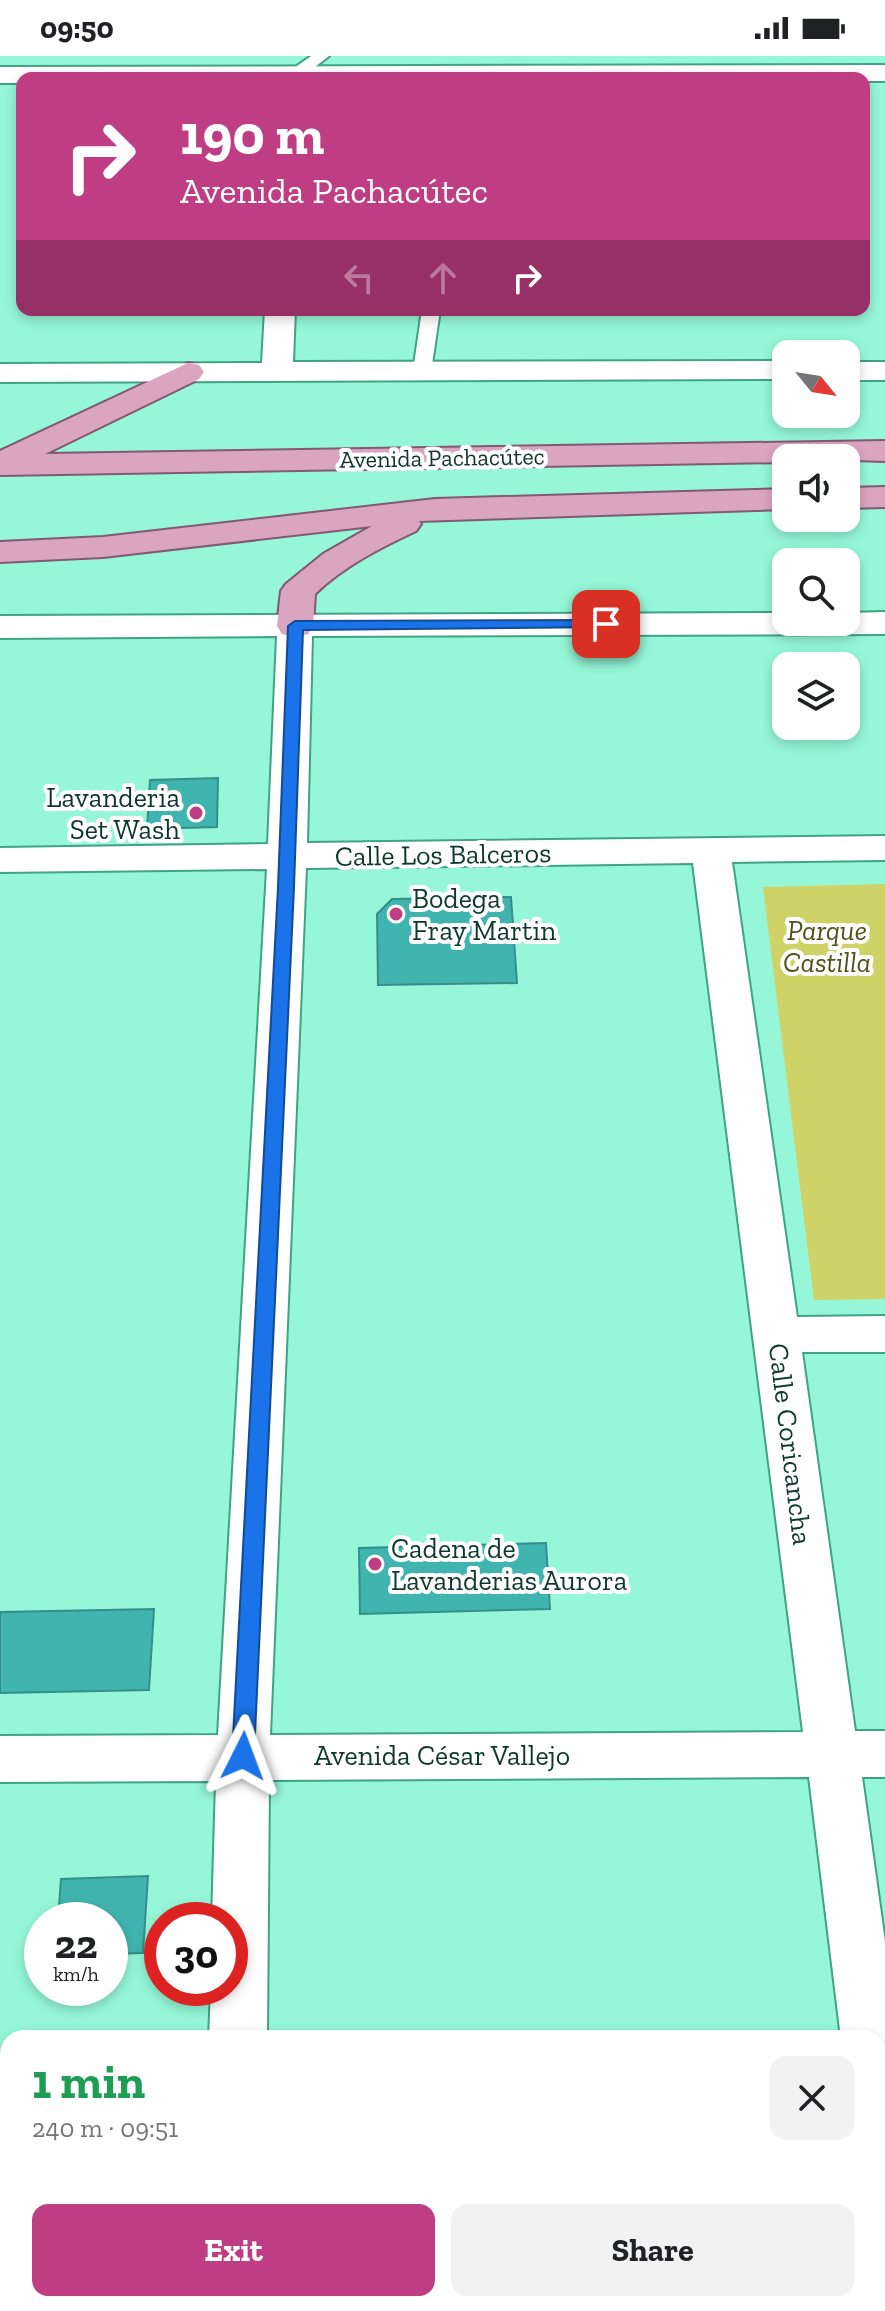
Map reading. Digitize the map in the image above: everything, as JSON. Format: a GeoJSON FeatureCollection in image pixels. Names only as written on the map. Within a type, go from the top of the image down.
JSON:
{"type":"FeatureCollection","features":[{"type":"Feature","properties":{"kind":"main road"},"geometry":{"type":"LineString","coordinates":[[0,465],[188,372]]}},
{"type":"Feature","properties":{"kind":"main road","name":"Avenida Pachacútec"},"geometry":{"type":"LineString","coordinates":[[0,465],[885,451]]}},
{"type":"Feature","properties":{"kind":"main road"},"geometry":{"type":"LineString","coordinates":[[860,498],[885,497]]}},
{"type":"Feature","properties":{"kind":"main road","name":"Avenida Pachacútec"},"geometry":{"type":"LineString","coordinates":[[0,552],[103,547],[435,509],[772,499]]}},
{"type":"Feature","properties":{"kind":"main road"},"geometry":{"type":"LineString","coordinates":[[295,626],[298,591],[312,577],[352,549],[435,509]]}},
{"type":"Feature","properties":{"kind":"street"},"geometry":{"type":"LineString","coordinates":[[272,56],[290,72]]}},
{"type":"Feature","properties":{"kind":"street"},"geometry":{"type":"LineString","coordinates":[[277,372],[280,316]]}},
{"type":"Feature","properties":{"kind":"street"},"geometry":{"type":"LineString","coordinates":[[0,373],[772,370]]}},
{"type":"Feature","properties":{"kind":"street"},"geometry":{"type":"LineString","coordinates":[[860,371],[885,371]]}},
{"type":"Feature","properties":{"kind":"street"},"geometry":{"type":"LineString","coordinates":[[0,627],[885,623]]}},
{"type":"Feature","properties":{"kind":"street"},"geometry":{"type":"LineString","coordinates":[[238,2030],[243,1756],[287,856],[295,626]]}},
{"type":"Feature","properties":{"kind":"street","name":"Calle Los Balceros"},"geometry":{"type":"LineString","coordinates":[[0,860],[885,848]]}},
{"type":"Feature","properties":{"kind":"street","name":"Calle Coricancha"},"geometry":{"type":"LineString","coordinates":[[711,850],[869,2030]]}},
{"type":"Feature","properties":{"kind":"street"},"geometry":{"type":"LineString","coordinates":[[777,1335],[885,1334]]}},
{"type":"Feature","properties":{"kind":"street","name":"Avenida César Vallejo"},"geometry":{"type":"LineString","coordinates":[[0,1759],[885,1754]]}},
{"type":"Feature","properties":{"kind":"lane"},"geometry":{"type":"LineString","coordinates":[[300,72],[321,56]]}},
{"type":"Feature","properties":{"kind":"lane"},"geometry":{"type":"LineString","coordinates":[[422,371],[430,316]]}},
{"type":"Feature","properties":{"kind":"green space","name":"Parque Castilla"},"geometry":{"type":"Polygon","coordinates":[[[885,884],[885,1299],[814,1300],[763,887],[885,884]]]}},
{"type":"Feature","properties":{"kind":"building"},"geometry":{"type":"Polygon","coordinates":[[[218,778],[217,827],[147,829],[150,780],[218,778]]]}},
{"type":"Feature","properties":{"kind":"building"},"geometry":{"type":"Polygon","coordinates":[[[511,897],[517,983],[378,985],[377,914],[392,899],[511,897]]]}},
{"type":"Feature","properties":{"kind":"building"},"geometry":{"type":"Polygon","coordinates":[[[546,1543],[550,1609],[360,1614],[359,1548],[546,1543]]]}},
{"type":"Feature","properties":{"kind":"building"},"geometry":{"type":"Polygon","coordinates":[[[154,1609],[149,1690],[0,1693],[0,1612],[154,1609]]]}},
{"type":"Feature","properties":{"kind":"building"},"geometry":{"type":"Polygon","coordinates":[[[148,1876],[143,1953],[128,1953],[128,1902],[59,1902],[61,1879],[148,1876]]]}},
{"type":"Feature","properties":{"kind":"place","name":"Lavanderia Set Wash"},"geometry":{"type":"Point","coordinates":[196,813]}},
{"type":"Feature","properties":{"kind":"place","name":"Bodega Fray Martin"},"geometry":{"type":"Point","coordinates":[396,914]}},
{"type":"Feature","properties":{"kind":"place","name":"Cadena de Lavanderias Aurora"},"geometry":{"type":"Point","coordinates":[375,1564]}},
{"type":"Feature","properties":{"kind":"route"},"geometry":{"type":"LineString","coordinates":[[243,1756],[286,887],[295,626],[606,624]]}}]}
